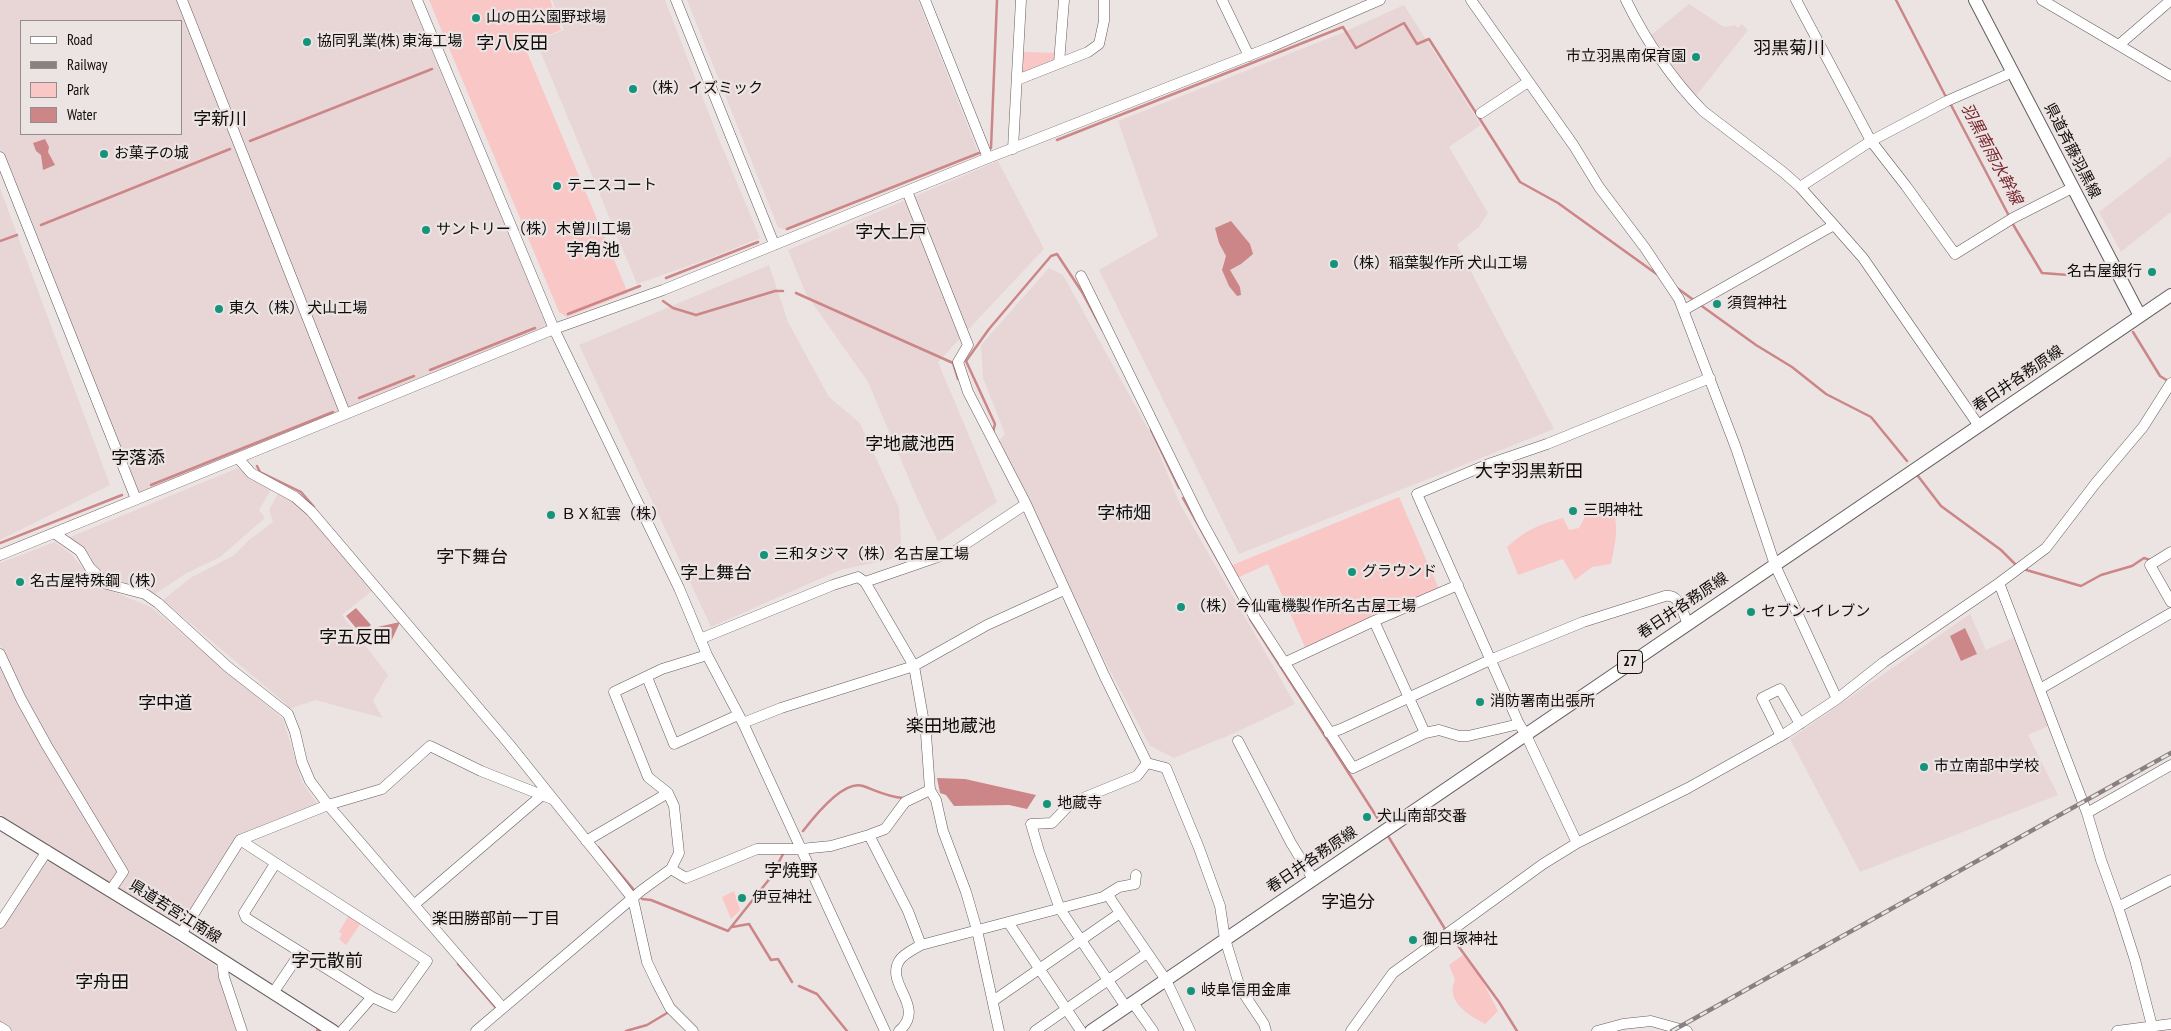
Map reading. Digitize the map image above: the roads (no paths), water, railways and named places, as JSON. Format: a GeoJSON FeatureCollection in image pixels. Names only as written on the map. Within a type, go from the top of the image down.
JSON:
{"type":"FeatureCollection","features":[{"type":"Feature","properties":{"kind":"main road","name":"県道斉藤羽黒線"},"geometry":{"type":"LineString","coordinates":[[1975,0],[2140,316]]}},
{"type":"Feature","properties":{"kind":"main road","name":"春日井各務原線"},"geometry":{"type":"LineString","coordinates":[[1091,1031],[1313,879],[1522,730],[1775,565],[2171,295]]}},
{"type":"Feature","properties":{"kind":"main road","name":"県道若宮江南線"},"geometry":{"type":"LineString","coordinates":[[0,822],[333,1031]]}},
{"type":"Feature","properties":{"kind":"street"},"geometry":{"type":"LineString","coordinates":[[182,0],[345,414]]}},
{"type":"Feature","properties":{"kind":"street"},"geometry":{"type":"LineString","coordinates":[[417,0],[554,329],[679,588],[700,640],[740,719],[885,1031]]}},
{"type":"Feature","properties":{"kind":"street"},"geometry":{"type":"LineString","coordinates":[[676,0],[774,244]]}},
{"type":"Feature","properties":{"kind":"street"},"geometry":{"type":"LineString","coordinates":[[925,0],[988,158]]}},
{"type":"Feature","properties":{"kind":"street"},"geometry":{"type":"LineString","coordinates":[[1013,149],[1021,0]]}},
{"type":"Feature","properties":{"kind":"street"},"geometry":{"type":"LineString","coordinates":[[1059,63],[1064,0]]}},
{"type":"Feature","properties":{"kind":"street"},"geometry":{"type":"LineString","coordinates":[[1017,80],[1088,52],[1099,44],[1104,21],[1104,0]]}},
{"type":"Feature","properties":{"kind":"street"},"geometry":{"type":"LineString","coordinates":[[1222,0],[1249,56]]}},
{"type":"Feature","properties":{"kind":"street"},"geometry":{"type":"LineString","coordinates":[[0,555],[554,329],[663,290],[988,158],[1249,56],[1326,25],[1380,0]]}},
{"type":"Feature","properties":{"kind":"street"},"geometry":{"type":"LineString","coordinates":[[1471,0],[1574,146],[1599,186],[1645,248],[1684,310],[1736,448],[1775,565],[1836,699]]}},
{"type":"Feature","properties":{"kind":"street"},"geometry":{"type":"LineString","coordinates":[[1626,0],[1641,30],[1689,97],[1703,111],[1800,187],[1863,258],[1978,426]]}},
{"type":"Feature","properties":{"kind":"street"},"geometry":{"type":"LineString","coordinates":[[1796,0],[1871,141],[1955,254],[2011,220],[2072,188]]}},
{"type":"Feature","properties":{"kind":"street"},"geometry":{"type":"LineString","coordinates":[[2042,0],[2120,44],[2171,76]]}},
{"type":"Feature","properties":{"kind":"street"},"geometry":{"type":"LineString","coordinates":[[2120,44],[2170,0]]}},
{"type":"Feature","properties":{"kind":"street"},"geometry":{"type":"LineString","coordinates":[[1800,187],[1871,141],[1949,100],[2012,72]]}},
{"type":"Feature","properties":{"kind":"street"},"geometry":{"type":"LineString","coordinates":[[1481,113],[1528,82]]}},
{"type":"Feature","properties":{"kind":"street"},"geometry":{"type":"LineString","coordinates":[[0,157],[136,499]]}},
{"type":"Feature","properties":{"kind":"street"},"geometry":{"type":"LineString","coordinates":[[907,192],[968,345],[958,362],[960,372],[1026,504],[1064,590],[1147,763],[1166,768],[1200,848],[1220,906],[1225,939],[1240,988],[1264,1024],[1266,1031]]}},
{"type":"Feature","properties":{"kind":"street"},"geometry":{"type":"LineString","coordinates":[[1684,310],[1834,225]]}},
{"type":"Feature","properties":{"kind":"street"},"geometry":{"type":"LineString","coordinates":[[1081,276],[1201,520],[1254,616],[1353,768],[1425,734],[1439,730],[1459,736],[1522,730]]}},
{"type":"Feature","properties":{"kind":"street"},"geometry":{"type":"LineString","coordinates":[[1577,843],[1522,730],[1417,494],[1486,465],[1547,444],[1710,378]]}},
{"type":"Feature","properties":{"kind":"street"},"geometry":{"type":"LineString","coordinates":[[1351,1031],[1393,973],[1543,864],[1577,843],[1688,788],[1781,736],[2022,567],[2046,548],[2095,484],[2143,427],[2170,385]]}},
{"type":"Feature","properties":{"kind":"street"},"geometry":{"type":"LineString","coordinates":[[238,458],[251,472],[295,496],[312,512],[552,799],[590,838],[633,899],[647,962],[670,1008],[693,1031]]}},
{"type":"Feature","properties":{"kind":"street"},"geometry":{"type":"LineString","coordinates":[[865,582],[955,551],[1026,504]]}},
{"type":"Feature","properties":{"kind":"street"},"geometry":{"type":"LineString","coordinates":[[54,533],[80,551],[101,580],[107,584],[146,594],[228,667],[288,714],[310,781],[328,805],[503,1008]]}},
{"type":"Feature","properties":{"kind":"street"},"geometry":{"type":"LineString","coordinates":[[2171,552],[2153,563],[2171,602]]}},
{"type":"Feature","properties":{"kind":"street"},"geometry":{"type":"LineString","coordinates":[[700,640],[832,585],[858,577],[865,582],[914,666],[926,734],[930,790],[936,800],[943,831],[966,892],[977,930],[999,1031]]}},
{"type":"Feature","properties":{"kind":"street"},"geometry":{"type":"LineString","coordinates":[[1999,584],[2087,813],[2118,907],[2149,1028]]}},
{"type":"Feature","properties":{"kind":"street"},"geometry":{"type":"LineString","coordinates":[[1284,663],[1374,621],[1458,585]]}},
{"type":"Feature","properties":{"kind":"street"},"geometry":{"type":"LineString","coordinates":[[647,677],[674,744],[740,719],[914,666],[988,625],[1064,590]]}},
{"type":"Feature","properties":{"kind":"street"},"geometry":{"type":"LineString","coordinates":[[1329,733],[1490,660],[1583,622],[1665,596],[1671,595],[1678,599],[1687,622]]}},
{"type":"Feature","properties":{"kind":"street"},"geometry":{"type":"LineString","coordinates":[[2040,689],[2171,613]]}},
{"type":"Feature","properties":{"kind":"street"},"geometry":{"type":"LineString","coordinates":[[1374,621],[1410,697],[1425,734]]}},
{"type":"Feature","properties":{"kind":"street"},"geometry":{"type":"LineString","coordinates":[[0,654],[25,707],[123,872],[110,891]]}},
{"type":"Feature","properties":{"kind":"street"},"geometry":{"type":"LineString","coordinates":[[476,1031],[670,869],[679,853],[674,806],[668,793],[648,778],[614,692],[662,669],[707,655]]}},
{"type":"Feature","properties":{"kind":"street"},"geometry":{"type":"LineString","coordinates":[[1781,736],[1762,698],[1780,689],[1800,724]]}},
{"type":"Feature","properties":{"kind":"street"},"geometry":{"type":"LineString","coordinates":[[1238,741],[1291,843],[1313,879]]}},
{"type":"Feature","properties":{"kind":"street"},"geometry":{"type":"LineString","coordinates":[[181,934],[240,840],[328,805],[382,789],[430,746],[481,771],[552,799]]}},
{"type":"Feature","properties":{"kind":"street"},"geometry":{"type":"LineString","coordinates":[[1147,763],[1137,776],[1071,803],[1052,823],[1031,824],[1038,851],[1060,909],[1108,980],[1153,1031]]}},
{"type":"Feature","properties":{"kind":"street"},"geometry":{"type":"LineString","coordinates":[[2087,813],[2171,765]]}},
{"type":"Feature","properties":{"kind":"street"},"geometry":{"type":"LineString","coordinates":[[670,869],[686,878],[757,849],[801,850],[831,846],[869,835],[885,829],[905,802],[930,790]]}},
{"type":"Feature","properties":{"kind":"street"},"geometry":{"type":"LineString","coordinates":[[590,838],[668,793]]}},
{"type":"Feature","properties":{"kind":"street"},"geometry":{"type":"LineString","coordinates":[[415,904],[541,796]]}},
{"type":"Feature","properties":{"kind":"street"},"geometry":{"type":"LineString","coordinates":[[869,835],[908,911],[921,945]]}},
{"type":"Feature","properties":{"kind":"street"},"geometry":{"type":"LineString","coordinates":[[240,840],[274,864],[427,961],[394,1007],[372,998],[246,918],[244,913],[274,864]]}},
{"type":"Feature","properties":{"kind":"street"},"geometry":{"type":"LineString","coordinates":[[0,923],[46,851]]}},
{"type":"Feature","properties":{"kind":"street"},"geometry":{"type":"LineString","coordinates":[[899,1031],[908,1021],[910,1012],[898,980],[896,967],[899,960],[921,945],[1108,895],[1112,890],[1135,884],[1136,875]]}},
{"type":"Feature","properties":{"kind":"street"},"geometry":{"type":"LineString","coordinates":[[2118,907],[2171,880]]}},
{"type":"Feature","properties":{"kind":"street"},"geometry":{"type":"LineString","coordinates":[[1108,895],[1166,980],[1190,1031]]}},
{"type":"Feature","properties":{"kind":"street"},"geometry":{"type":"LineString","coordinates":[[993,1001],[1120,913]]}},
{"type":"Feature","properties":{"kind":"street"},"geometry":{"type":"LineString","coordinates":[[1008,922],[1081,1031]]}},
{"type":"Feature","properties":{"kind":"street"},"geometry":{"type":"LineString","coordinates":[[273,993],[300,953]]}},
{"type":"Feature","properties":{"kind":"street"},"geometry":{"type":"LineString","coordinates":[[1035,1031],[1148,953]]}},
{"type":"Feature","properties":{"kind":"street"},"geometry":{"type":"LineString","coordinates":[[222,960],[224,976],[242,1031]]}},
{"type":"Feature","properties":{"kind":"street"},"geometry":{"type":"LineString","coordinates":[[342,1031],[372,998]]}},
{"type":"Feature","properties":{"kind":"street"},"geometry":{"type":"LineString","coordinates":[[1597,1031],[1623,1024],[1651,1021],[1687,1031]]}},
{"type":"Feature","properties":{"kind":"street"},"geometry":{"type":"LineString","coordinates":[[2117,1031],[2171,1024]]}},
{"type":"Feature","properties":{"kind":"street"},"geometry":{"type":"LineString","coordinates":[[0,1027],[6,1031]]}},
{"type":"Feature","properties":{"kind":"water"},"geometry":{"type":"Polygon","coordinates":[[[45,139],[49,147],[48,152],[55,165],[43,170],[41,155],[36,151],[33,143],[45,139]]]}},
{"type":"Feature","properties":{"kind":"water"},"geometry":{"type":"Polygon","coordinates":[[[1231,221],[1250,244],[1253,254],[1230,270],[1240,287],[1241,295],[1237,296],[1229,286],[1222,270],[1226,256],[1219,243],[1215,228],[1231,221]]]}},
{"type":"Feature","properties":{"kind":"water"},"geometry":{"type":"Polygon","coordinates":[[[356,608],[371,625],[361,634],[346,616],[356,608]]]}},
{"type":"Feature","properties":{"kind":"water"},"geometry":{"type":"Polygon","coordinates":[[[400,622],[389,646],[371,633],[373,628],[400,622]]]}},
{"type":"Feature","properties":{"kind":"water"},"geometry":{"type":"Polygon","coordinates":[[[1965,628],[1977,654],[1961,661],[1950,636],[1965,628]]]}},
{"type":"Feature","properties":{"kind":"water"},"geometry":{"type":"Polygon","coordinates":[[[937,778],[965,779],[1036,795],[1027,809],[1009,805],[954,806],[946,795],[940,793],[937,778]]]}},
{"type":"Feature","properties":{"kind":"waterway"},"geometry":{"type":"LineString","coordinates":[[991,148],[997,0]]}},
{"type":"Feature","properties":{"kind":"waterway","name":"羽黒南雨水幹線"},"geometry":{"type":"LineString","coordinates":[[1896,0],[1947,99]]}},
{"type":"Feature","properties":{"kind":"waterway"},"geometry":{"type":"LineString","coordinates":[[1057,140],[1343,27],[1356,48],[1404,23],[1417,44],[1429,39],[1520,182],[1558,203],[1658,275]]}},
{"type":"Feature","properties":{"kind":"waterway"},"geometry":{"type":"LineString","coordinates":[[250,141],[432,69]]}},
{"type":"Feature","properties":{"kind":"waterway","name":"羽黒南雨水幹線"},"geometry":{"type":"LineString","coordinates":[[1950,103],[2009,216]]}},
{"type":"Feature","properties":{"kind":"waterway"},"geometry":{"type":"LineString","coordinates":[[41,225],[230,149]]}},
{"type":"Feature","properties":{"kind":"waterway"},"geometry":{"type":"LineString","coordinates":[[787,229],[979,153]]}},
{"type":"Feature","properties":{"kind":"waterway","name":"羽黒南雨水幹線"},"geometry":{"type":"LineString","coordinates":[[2011,221],[2042,273],[2082,276],[2090,270]]}},
{"type":"Feature","properties":{"kind":"waterway"},"geometry":{"type":"LineString","coordinates":[[0,241],[17,235]]}},
{"type":"Feature","properties":{"kind":"waterway"},"geometry":{"type":"LineString","coordinates":[[666,278],[758,242]]}},
{"type":"Feature","properties":{"kind":"waterway"},"geometry":{"type":"LineString","coordinates":[[993,432],[995,424],[966,361],[989,329],[1051,256],[1057,254],[1082,292],[1103,331]]}},
{"type":"Feature","properties":{"kind":"waterway"},"geometry":{"type":"LineString","coordinates":[[568,314],[640,286]]}},
{"type":"Feature","properties":{"kind":"waterway"},"geometry":{"type":"LineString","coordinates":[[1677,288],[1695,301]]}},
{"type":"Feature","properties":{"kind":"waterway"},"geometry":{"type":"LineString","coordinates":[[663,301],[673,308],[696,315],[775,291],[783,291]]}},
{"type":"Feature","properties":{"kind":"waterway"},"geometry":{"type":"LineString","coordinates":[[796,293],[953,363],[958,379]]}},
{"type":"Feature","properties":{"kind":"waterway"},"geometry":{"type":"LineString","coordinates":[[1699,304],[1756,345],[1792,367],[1826,394],[1871,417],[1907,461]]}},
{"type":"Feature","properties":{"kind":"waterway"},"geometry":{"type":"LineString","coordinates":[[430,370],[535,328]]}},
{"type":"Feature","properties":{"kind":"waterway","name":"羽黒南雨水幹線"},"geometry":{"type":"LineString","coordinates":[[2133,332],[2160,376],[2168,381]]}},
{"type":"Feature","properties":{"kind":"waterway"},"geometry":{"type":"LineString","coordinates":[[359,398],[414,376]]}},
{"type":"Feature","properties":{"kind":"waterway"},"geometry":{"type":"LineString","coordinates":[[151,485],[333,412]]}},
{"type":"Feature","properties":{"kind":"waterway"},"geometry":{"type":"LineString","coordinates":[[1151,430],[1179,488]]}},
{"type":"Feature","properties":{"kind":"waterway"},"geometry":{"type":"LineString","coordinates":[[257,466],[260,472],[301,492],[314,507]]}},
{"type":"Feature","properties":{"kind":"waterway"},"geometry":{"type":"LineString","coordinates":[[1918,476],[1941,506],[2001,550],[2016,565]]}},
{"type":"Feature","properties":{"kind":"waterway"},"geometry":{"type":"LineString","coordinates":[[0,543],[122,495]]}},
{"type":"Feature","properties":{"kind":"waterway"},"geometry":{"type":"LineString","coordinates":[[1183,498],[1243,605]]}},
{"type":"Feature","properties":{"kind":"waterway"},"geometry":{"type":"LineString","coordinates":[[2023,569],[2081,586],[2101,575],[2132,566],[2144,558],[2150,560]]}},
{"type":"Feature","properties":{"kind":"waterway"},"geometry":{"type":"LineString","coordinates":[[1250,619],[1380,822]]}},
{"type":"Feature","properties":{"kind":"waterway"},"geometry":{"type":"LineString","coordinates":[[803,831],[829,801],[847,788],[855,785],[903,798]]}},
{"type":"Feature","properties":{"kind":"waterway"},"geometry":{"type":"LineString","coordinates":[[1388,836],[1445,929]]}},
{"type":"Feature","properties":{"kind":"waterway"},"geometry":{"type":"LineString","coordinates":[[598,847],[634,890]]}},
{"type":"Feature","properties":{"kind":"waterway"},"geometry":{"type":"LineString","coordinates":[[642,899],[651,900],[728,931],[771,877],[783,854]]}},
{"type":"Feature","properties":{"kind":"waterway"},"geometry":{"type":"LineString","coordinates":[[732,927],[749,924],[771,960],[778,959],[792,982]]}},
{"type":"Feature","properties":{"kind":"waterway"},"geometry":{"type":"LineString","coordinates":[[1451,936],[1499,1002],[1517,1031]]}},
{"type":"Feature","properties":{"kind":"waterway"},"geometry":{"type":"LineString","coordinates":[[458,964],[496,1008]]}},
{"type":"Feature","properties":{"kind":"waterway"},"geometry":{"type":"LineString","coordinates":[[799,986],[817,994],[847,1031]]}},
{"type":"Feature","properties":{"kind":"waterway"},"geometry":{"type":"LineString","coordinates":[[626,1031],[647,1025],[667,1013]]}},
{"type":"Feature","properties":{"kind":"waterway"},"geometry":{"type":"LineString","coordinates":[[317,1031],[318,1029],[321,1031]]}},
{"type":"Feature","properties":{"kind":"railway"},"geometry":{"type":"LineString","coordinates":[[1672,1031],[2171,753]]}},
{"type":"Feature","properties":{"kind":"place","name":"山の田公園野球場"},"geometry":{"type":"Point","coordinates":[476,18]}},
{"type":"Feature","properties":{"kind":"place","name":"協同乳業(株) 東海工場"},"geometry":{"type":"Point","coordinates":[307,42]}},
{"type":"Feature","properties":{"kind":"place","name":"市立羽黒南保育園"},"geometry":{"type":"Point","coordinates":[1696,57]}},
{"type":"Feature","properties":{"kind":"place","name":"（株）イズミック"},"geometry":{"type":"Point","coordinates":[633,89]}},
{"type":"Feature","properties":{"kind":"place","name":"お菓子の城"},"geometry":{"type":"Point","coordinates":[104,154]}},
{"type":"Feature","properties":{"kind":"place","name":"テニスコート"},"geometry":{"type":"Point","coordinates":[557,186]}},
{"type":"Feature","properties":{"kind":"place","name":"サントリー（株）木曽川工場"},"geometry":{"type":"Point","coordinates":[426,230]}},
{"type":"Feature","properties":{"kind":"place","name":"（株）稲葉製作所 犬山工場"},"geometry":{"type":"Point","coordinates":[1334,264]}},
{"type":"Feature","properties":{"kind":"place","name":"名古屋銀行"},"geometry":{"type":"Point","coordinates":[2152,272]}},
{"type":"Feature","properties":{"kind":"place","name":"須賀神社"},"geometry":{"type":"Point","coordinates":[1717,304]}},
{"type":"Feature","properties":{"kind":"place","name":"東久（株） 犬山工場"},"geometry":{"type":"Point","coordinates":[219,309]}},
{"type":"Feature","properties":{"kind":"place","name":"三明神社"},"geometry":{"type":"Point","coordinates":[1573,511]}},
{"type":"Feature","properties":{"kind":"place","name":"ＢＸ紅雲（株）"},"geometry":{"type":"Point","coordinates":[551,515]}},
{"type":"Feature","properties":{"kind":"place","name":"三和タジマ（株）名古屋工場"},"geometry":{"type":"Point","coordinates":[764,555]}},
{"type":"Feature","properties":{"kind":"place","name":"グラウンド"},"geometry":{"type":"Point","coordinates":[1352,572]}},
{"type":"Feature","properties":{"kind":"place","name":"名古屋特殊鋼（株）"},"geometry":{"type":"Point","coordinates":[20,582]}},
{"type":"Feature","properties":{"kind":"place","name":"（株）今仙電機製作所名古屋工場"},"geometry":{"type":"Point","coordinates":[1181,607]}},
{"type":"Feature","properties":{"kind":"place","name":"セブン-イレブン"},"geometry":{"type":"Point","coordinates":[1751,612]}},
{"type":"Feature","properties":{"kind":"place","name":"消防署南出張所"},"geometry":{"type":"Point","coordinates":[1480,702]}},
{"type":"Feature","properties":{"kind":"place","name":"市立南部中学校"},"geometry":{"type":"Point","coordinates":[1924,767]}},
{"type":"Feature","properties":{"kind":"place","name":"地蔵寺"},"geometry":{"type":"Point","coordinates":[1047,804]}},
{"type":"Feature","properties":{"kind":"place","name":"犬山南部交番"},"geometry":{"type":"Point","coordinates":[1367,817]}},
{"type":"Feature","properties":{"kind":"place","name":"伊豆神社"},"geometry":{"type":"Point","coordinates":[742,898]}},
{"type":"Feature","properties":{"kind":"place","name":"御日塚神社"},"geometry":{"type":"Point","coordinates":[1413,940]}},
{"type":"Feature","properties":{"kind":"place","name":"岐阜信用金庫"},"geometry":{"type":"Point","coordinates":[1191,991]}},
{"type":"Feature","properties":{"kind":"district","name":"字八反田"},"geometry":{"type":"Point","coordinates":[512,44]}},
{"type":"Feature","properties":{"kind":"district","name":"羽黒菊川"},"geometry":{"type":"Point","coordinates":[1789,49]}},
{"type":"Feature","properties":{"kind":"district","name":"字新川"},"geometry":{"type":"Point","coordinates":[220,120]}},
{"type":"Feature","properties":{"kind":"district","name":"字大上戸"},"geometry":{"type":"Point","coordinates":[891,233]}},
{"type":"Feature","properties":{"kind":"district","name":"字角池"},"geometry":{"type":"Point","coordinates":[593,251]}},
{"type":"Feature","properties":{"kind":"district","name":"字地蔵池西"},"geometry":{"type":"Point","coordinates":[910,445]}},
{"type":"Feature","properties":{"kind":"district","name":"字落添"},"geometry":{"type":"Point","coordinates":[138,459]}},
{"type":"Feature","properties":{"kind":"district","name":"大字羽黒新田"},"geometry":{"type":"Point","coordinates":[1529,472]}},
{"type":"Feature","properties":{"kind":"district","name":"字柿畑"},"geometry":{"type":"Point","coordinates":[1124,514]}},
{"type":"Feature","properties":{"kind":"district","name":"字下舞台"},"geometry":{"type":"Point","coordinates":[472,558]}},
{"type":"Feature","properties":{"kind":"district","name":"字上舞台"},"geometry":{"type":"Point","coordinates":[716,574]}},
{"type":"Feature","properties":{"kind":"district","name":"字五反田"},"geometry":{"type":"Point","coordinates":[355,638]}},
{"type":"Feature","properties":{"kind":"district","name":"字中道"},"geometry":{"type":"Point","coordinates":[165,704]}},
{"type":"Feature","properties":{"kind":"district","name":"楽田地蔵池"},"geometry":{"type":"Point","coordinates":[951,727]}},
{"type":"Feature","properties":{"kind":"district","name":"字焼野"},"geometry":{"type":"Point","coordinates":[791,872]}},
{"type":"Feature","properties":{"kind":"district","name":"字追分"},"geometry":{"type":"Point","coordinates":[1348,903]}},
{"type":"Feature","properties":{"kind":"district","name":"楽田勝部前一丁目"},"geometry":{"type":"Point","coordinates":[496,919]}},
{"type":"Feature","properties":{"kind":"district","name":"字元散前"},"geometry":{"type":"Point","coordinates":[327,962]}},
{"type":"Feature","properties":{"kind":"district","name":"字舟田"},"geometry":{"type":"Point","coordinates":[102,983]}}]}
